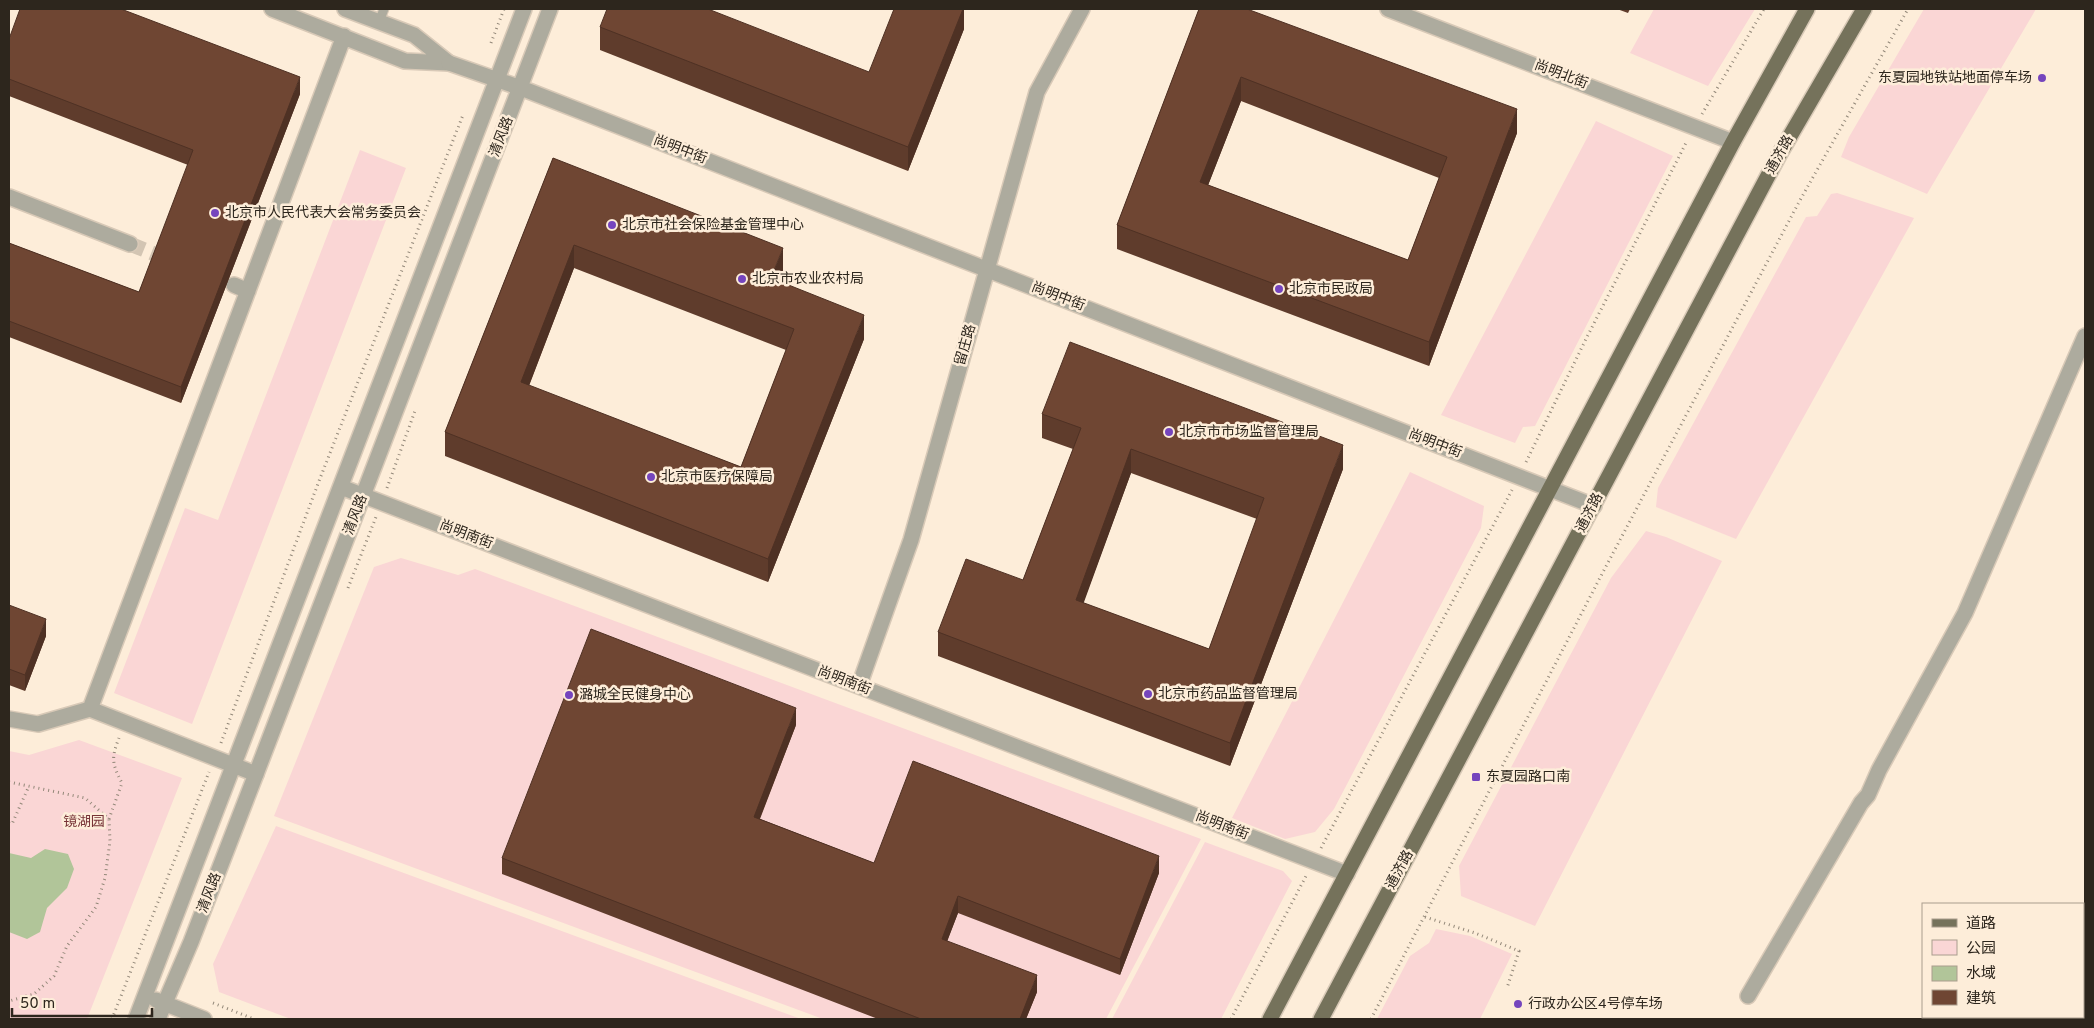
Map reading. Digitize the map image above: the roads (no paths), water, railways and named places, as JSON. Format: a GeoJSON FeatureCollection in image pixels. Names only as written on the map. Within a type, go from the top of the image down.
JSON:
{"type":"FeatureCollection","features":[{"type":"Feature","properties":{"kind":"main road"},"geometry":{"type":"LineString","coordinates":[[1270,1019],[1733,142],[1807,9]]}},
{"type":"Feature","properties":{"kind":"main road","name":"通济路"},"geometry":{"type":"LineString","coordinates":[[1321,1019],[1775,164],[1864,9]]}},
{"type":"Feature","properties":{"kind":"street"},"geometry":{"type":"LineString","coordinates":[[272,9],[405,61],[449,64]]}},
{"type":"Feature","properties":{"kind":"street"},"geometry":{"type":"LineString","coordinates":[[344,9],[382,15],[414,35],[449,64]]}},
{"type":"Feature","properties":{"kind":"street","name":"清风路"},"geometry":{"type":"LineString","coordinates":[[136,1019],[524,9]]}},
{"type":"Feature","properties":{"kind":"street","name":"清风路"},"geometry":{"type":"LineString","coordinates":[[158,1019],[191,942],[550,9]]}},
{"type":"Feature","properties":{"kind":"street","name":"留庄路"},"geometry":{"type":"LineString","coordinates":[[859,686],[912,540],[1037,92],[1082,9]]}},
{"type":"Feature","properties":{"kind":"street","name":"尚明北街"},"geometry":{"type":"LineString","coordinates":[[1388,9],[1733,142]]}},
{"type":"Feature","properties":{"kind":"street"},"geometry":{"type":"LineString","coordinates":[[90,709],[344,36]]}},
{"type":"Feature","properties":{"kind":"street","name":"尚明中街"},"geometry":{"type":"LineString","coordinates":[[449,64],[521,88],[1594,506]]}},
{"type":"Feature","properties":{"kind":"street"},"geometry":{"type":"LineString","coordinates":[[9,197],[130,244]]}},
{"type":"Feature","properties":{"kind":"street"},"geometry":{"type":"LineString","coordinates":[[234,285],[248,291]]}},
{"type":"Feature","properties":{"kind":"street"},"geometry":{"type":"LineString","coordinates":[[1748,996],[1861,803],[1868,795],[1879,770],[1965,613],[2085,336]]}},
{"type":"Feature","properties":{"kind":"street","name":"尚明南街"},"geometry":{"type":"LineString","coordinates":[[341,487],[1347,874]]}},
{"type":"Feature","properties":{"kind":"street"},"geometry":{"type":"LineString","coordinates":[[9,719],[38,724],[90,709],[256,774]]}},
{"type":"Feature","properties":{"kind":"street"},"geometry":{"type":"LineString","coordinates":[[146,995],[204,1019]]}},
{"type":"Feature","properties":{"kind":"water"},"geometry":{"type":"Polygon","coordinates":[[[45,849],[68,854],[74,869],[67,888],[47,908],[40,932],[27,939],[9,932],[9,853],[31,858],[45,849]]]}},
{"type":"Feature","properties":{"kind":"tunnel"},"geometry":{"type":"LineString","coordinates":[[130,244],[172,261]]}},
{"type":"Feature","properties":{"kind":"place","name":"东夏园地铁站地面停车场"},"geometry":{"type":"Point","coordinates":[2042,78]}},
{"type":"Feature","properties":{"kind":"place","name":"北京市人民代表大会常务委员会"},"geometry":{"type":"Point","coordinates":[215,213]}},
{"type":"Feature","properties":{"kind":"place","name":"北京市社会保险基金管理中心"},"geometry":{"type":"Point","coordinates":[612,225]}},
{"type":"Feature","properties":{"kind":"place","name":"北京市农业农村局"},"geometry":{"type":"Point","coordinates":[742,279]}},
{"type":"Feature","properties":{"kind":"place","name":"北京市民政局"},"geometry":{"type":"Point","coordinates":[1279,289]}},
{"type":"Feature","properties":{"kind":"place","name":"北京市市场监督管理局"},"geometry":{"type":"Point","coordinates":[1169,432]}},
{"type":"Feature","properties":{"kind":"place","name":"北京市医疗保障局"},"geometry":{"type":"Point","coordinates":[651,477]}},
{"type":"Feature","properties":{"kind":"place","name":"北京市药品监督管理局"},"geometry":{"type":"Point","coordinates":[1148,694]}},
{"type":"Feature","properties":{"kind":"place","name":"潞城全民健身中心"},"geometry":{"type":"Point","coordinates":[569,695]}},
{"type":"Feature","properties":{"kind":"place","name":"东夏园路口南"},"geometry":{"type":"Point","coordinates":[1476,777]}},
{"type":"Feature","properties":{"kind":"place","name":"行政办公区4号停车场"},"geometry":{"type":"Point","coordinates":[1518,1004]}},
{"type":"Feature","properties":{"kind":"park label","name":"镜湖园"},"geometry":{"type":"Point","coordinates":[84,822]}}]}
